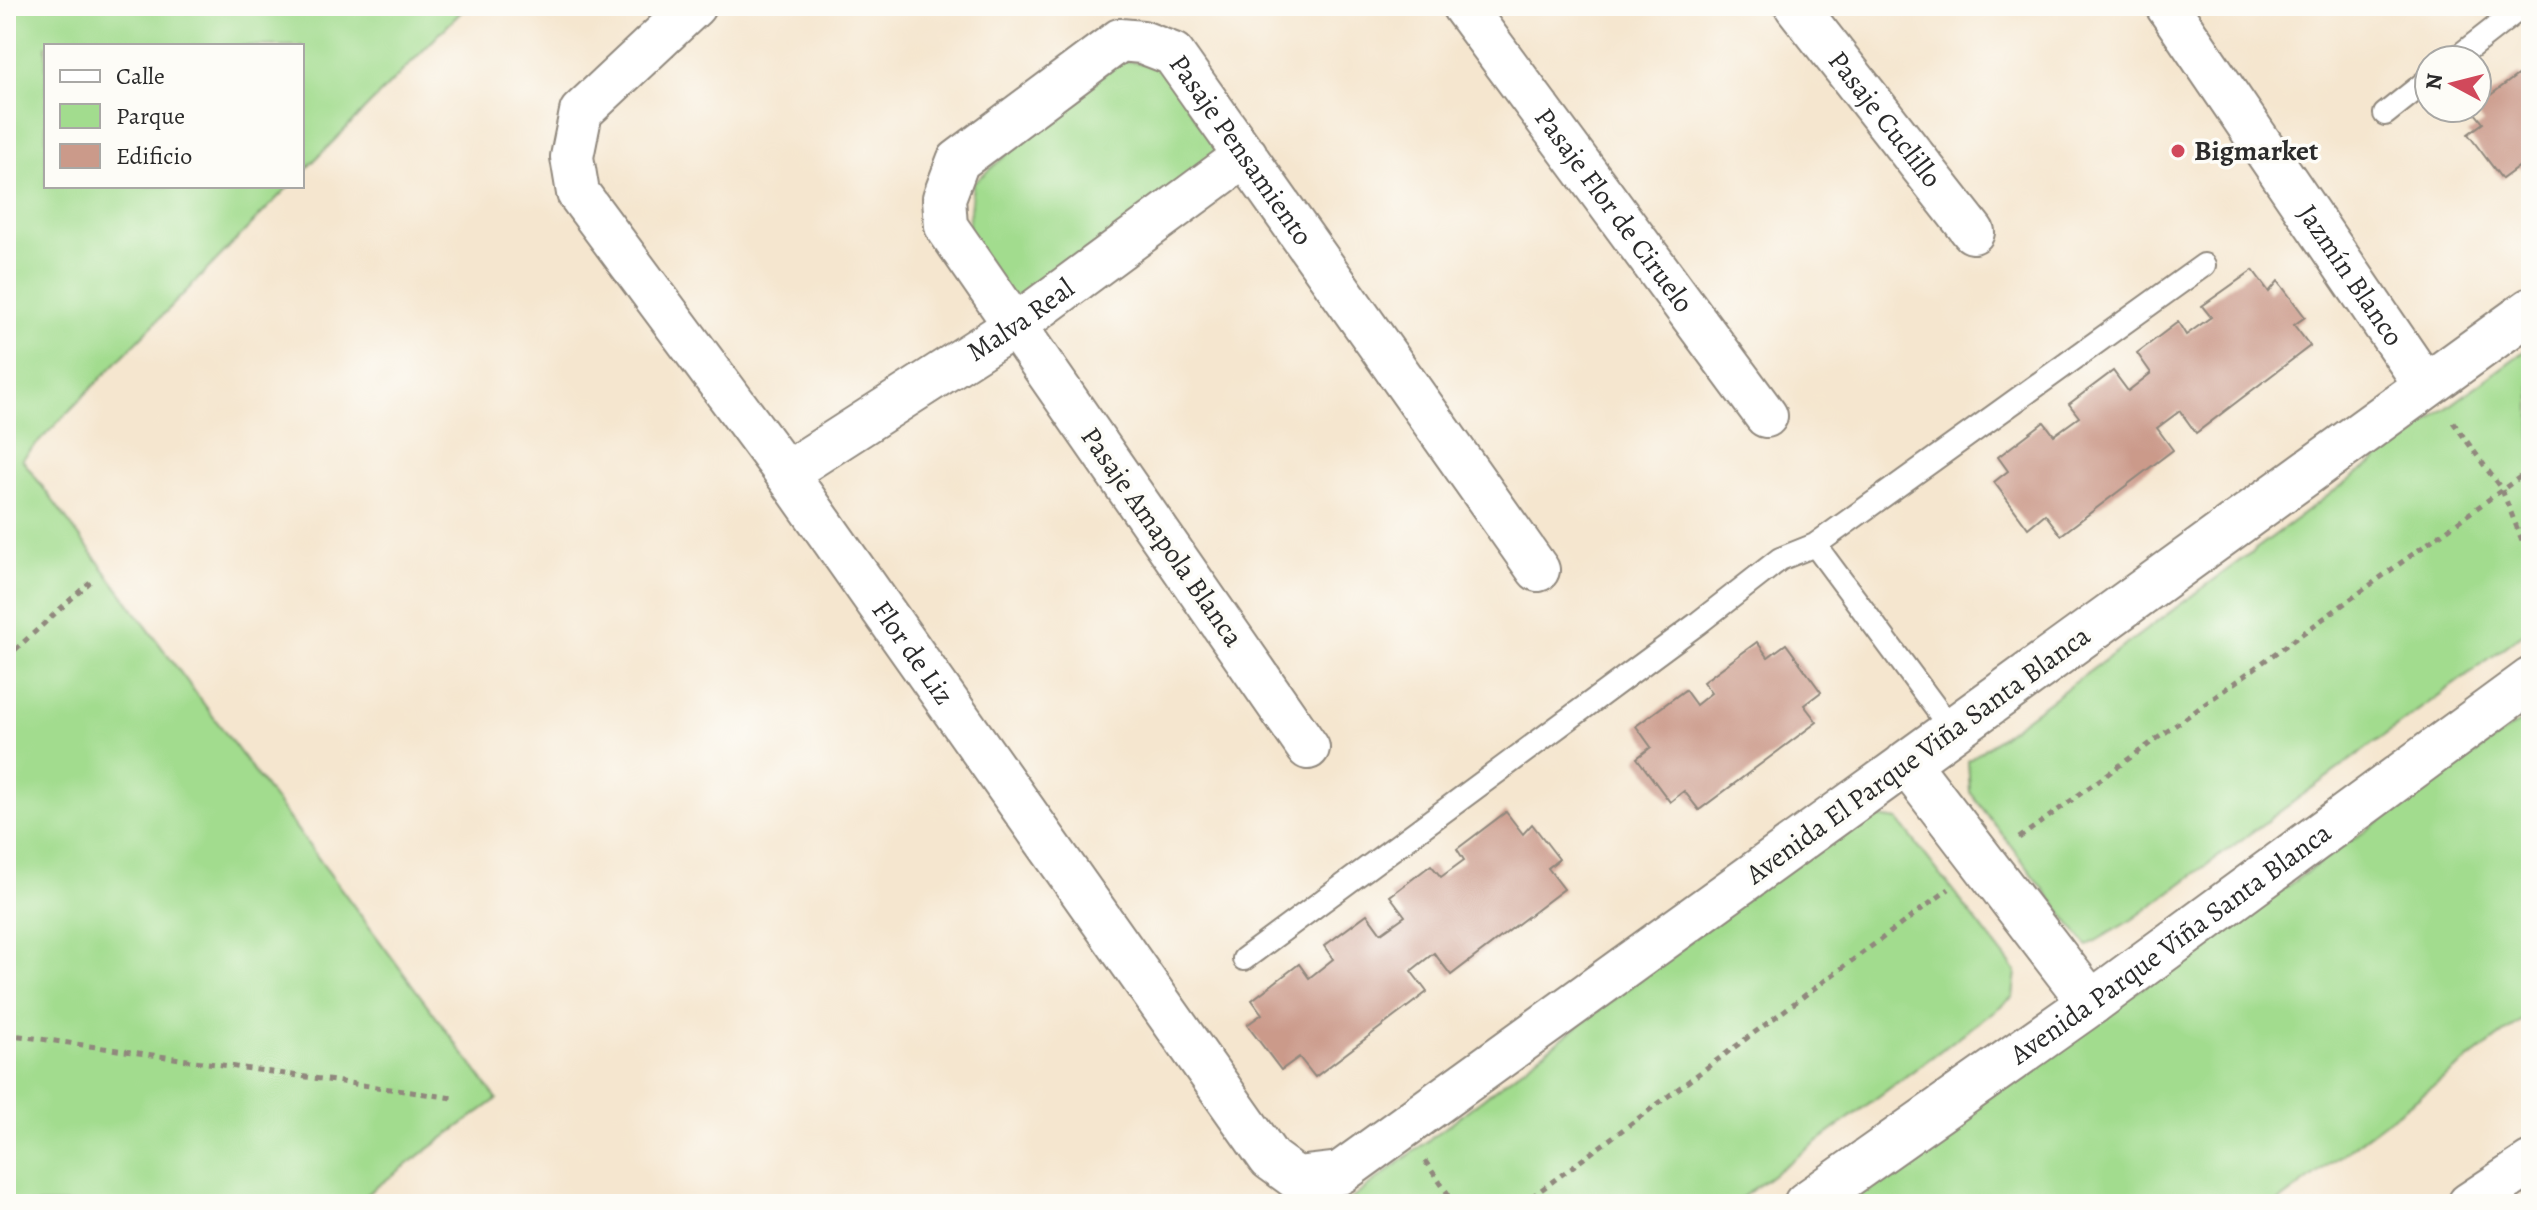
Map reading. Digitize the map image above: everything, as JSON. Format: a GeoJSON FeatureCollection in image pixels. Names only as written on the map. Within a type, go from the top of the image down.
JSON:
{"type":"FeatureCollection","features":[{"type":"Feature","properties":{"kind":"street","name":"Flor de Liz"},"geometry":{"type":"LineString","coordinates":[[694,6],[581,112],[572,157],[578,193],[786,473],[1270,1159],[1296,1178]]}},
{"type":"Feature","properties":{"kind":"street","name":"Pasaje Flor de Ciruelo"},"geometry":{"type":"LineString","coordinates":[[1463,6],[1766,416]]}},
{"type":"Feature","properties":{"kind":"street","name":"Pasaje Cuclillo"},"geometry":{"type":"LineString","coordinates":[[1796,6],[1973,232]]}},
{"type":"Feature","properties":{"kind":"street","name":"Jazmín Blanco"},"geometry":{"type":"LineString","coordinates":[[2167,6],[2426,386]]}},
{"type":"Feature","properties":{"kind":"street","name":"Pasaje Pensamiento"},"geometry":{"type":"LineString","coordinates":[[1016,325],[946,226],[944,198],[958,161],[1120,40],[1142,42],[1173,54],[1538,570]]}},
{"type":"Feature","properties":{"kind":"street","name":"Malva Real"},"geometry":{"type":"LineString","coordinates":[[786,473],[1016,325],[1246,155]]}},
{"type":"Feature","properties":{"kind":"street","name":"Avenida El Parque Viña Santa Blanca"},"geometry":{"type":"LineString","coordinates":[[1296,1178],[1340,1173],[2531,310]]}},
{"type":"Feature","properties":{"kind":"street","name":"Pasaje Amapola Blanca"},"geometry":{"type":"LineString","coordinates":[[1016,325],[1308,748]]}},
{"type":"Feature","properties":{"kind":"street","name":"Avenida Parque Viña Santa Blanca"},"geometry":{"type":"LineString","coordinates":[[1806,1204],[2091,1003],[2531,680]]}},
{"type":"Feature","properties":{"kind":"street"},"geometry":{"type":"LineString","coordinates":[[1907,763],[2091,1003]]}},
{"type":"Feature","properties":{"kind":"street"},"geometry":{"type":"LineString","coordinates":[[2469,1204],[2531,1163]]}},
{"type":"Feature","properties":{"kind":"lane"},"geometry":{"type":"LineString","coordinates":[[2474,44],[2523,6]]}},
{"type":"Feature","properties":{"kind":"lane"},"geometry":{"type":"LineString","coordinates":[[2385,114],[2413,92]]}},
{"type":"Feature","properties":{"kind":"lane"},"geometry":{"type":"LineString","coordinates":[[1244,959],[1697,624],[1780,559],[1815,545],[2204,265]]}},
{"type":"Feature","properties":{"kind":"lane"},"geometry":{"type":"LineString","coordinates":[[1815,545],[1952,730]]}},
{"type":"Feature","properties":{"kind":"path"},"geometry":{"type":"LineString","coordinates":[[2426,386],[2502,490],[2531,563]]}},
{"type":"Feature","properties":{"kind":"path"},"geometry":{"type":"LineString","coordinates":[[1522,1204],[1984,863],[2531,469]]}},
{"type":"Feature","properties":{"kind":"path"},"geometry":{"type":"LineString","coordinates":[[6,658],[90,582]]}},
{"type":"Feature","properties":{"kind":"path"},"geometry":{"type":"LineString","coordinates":[[6,1034],[453,1098]]}},
{"type":"Feature","properties":{"kind":"green space"},"geometry":{"type":"Polygon","coordinates":[[[6,6],[467,6],[304,171],[304,44],[44,44],[44,188],[287,188],[22,459],[497,1099],[353,1204],[6,1204],[6,6]]]}},
{"type":"Feature","properties":{"kind":"green space"},"geometry":{"type":"Polygon","coordinates":[[[1120,60],[1162,65],[1219,156],[1012,304],[968,231],[973,183],[1120,60]]]}},
{"type":"Feature","properties":{"kind":"green space"},"geometry":{"type":"Polygon","coordinates":[[[2531,346],[2531,628],[2133,919],[2087,946],[1970,792],[1968,761],[2531,346]]]}},
{"type":"Feature","properties":{"kind":"green space"},"geometry":{"type":"Polygon","coordinates":[[[2531,714],[2531,1013],[2276,1204],[1836,1204],[2531,714]]]}},
{"type":"Feature","properties":{"kind":"green space"},"geometry":{"type":"Polygon","coordinates":[[[1856,814],[1898,820],[2016,972],[2013,997],[1733,1204],[1345,1204],[1856,814]]]}},
{"type":"Feature","properties":{"kind":"building"},"geometry":{"type":"Polygon","coordinates":[[[2519,74],[2531,86],[2531,181],[2520,166],[2502,179],[2468,134],[2482,124],[2493,124],[2493,93],[2519,74]]]}},
{"type":"Feature","properties":{"kind":"building"},"geometry":{"type":"Polygon","coordinates":[[[2253,270],[2269,292],[2278,281],[2305,317],[2294,325],[2310,346],[2196,433],[2180,411],[2157,428],[2173,450],[2061,535],[2045,514],[2028,528],[1994,482],[2008,471],[1998,457],[2044,422],[2054,435],[2079,417],[2069,404],[2113,371],[2128,391],[2151,373],[2137,353],[2178,322],[2186,335],[2211,317],[2202,306],[2253,270]]]}},
{"type":"Feature","properties":{"kind":"building"},"geometry":{"type":"Polygon","coordinates":[[[1757,642],[1768,657],[1786,644],[1821,692],[1804,705],[1817,722],[1699,810],[1684,791],[1670,802],[1637,758],[1651,747],[1636,726],[1685,690],[1696,705],[1711,693],[1703,682],[1757,642]]]}},
{"type":"Feature","properties":{"kind":"building"},"geometry":{"type":"Polygon","coordinates":[[[1506,812],[1523,834],[1532,824],[1559,859],[1548,868],[1564,889],[1451,975],[1434,953],[1411,971],[1427,992],[1315,1077],[1299,1057],[1281,1070],[1247,1025],[1262,1014],[1252,1000],[1299,964],[1309,978],[1333,959],[1324,946],[1367,914],[1381,933],[1405,916],[1390,896],[1431,865],[1441,877],[1464,860],[1457,849],[1506,812]]]}},
{"type":"Feature","properties":{"kind":"place","name":"Bigmarket"},"geometry":{"type":"Point","coordinates":[2178,151]}}]}
